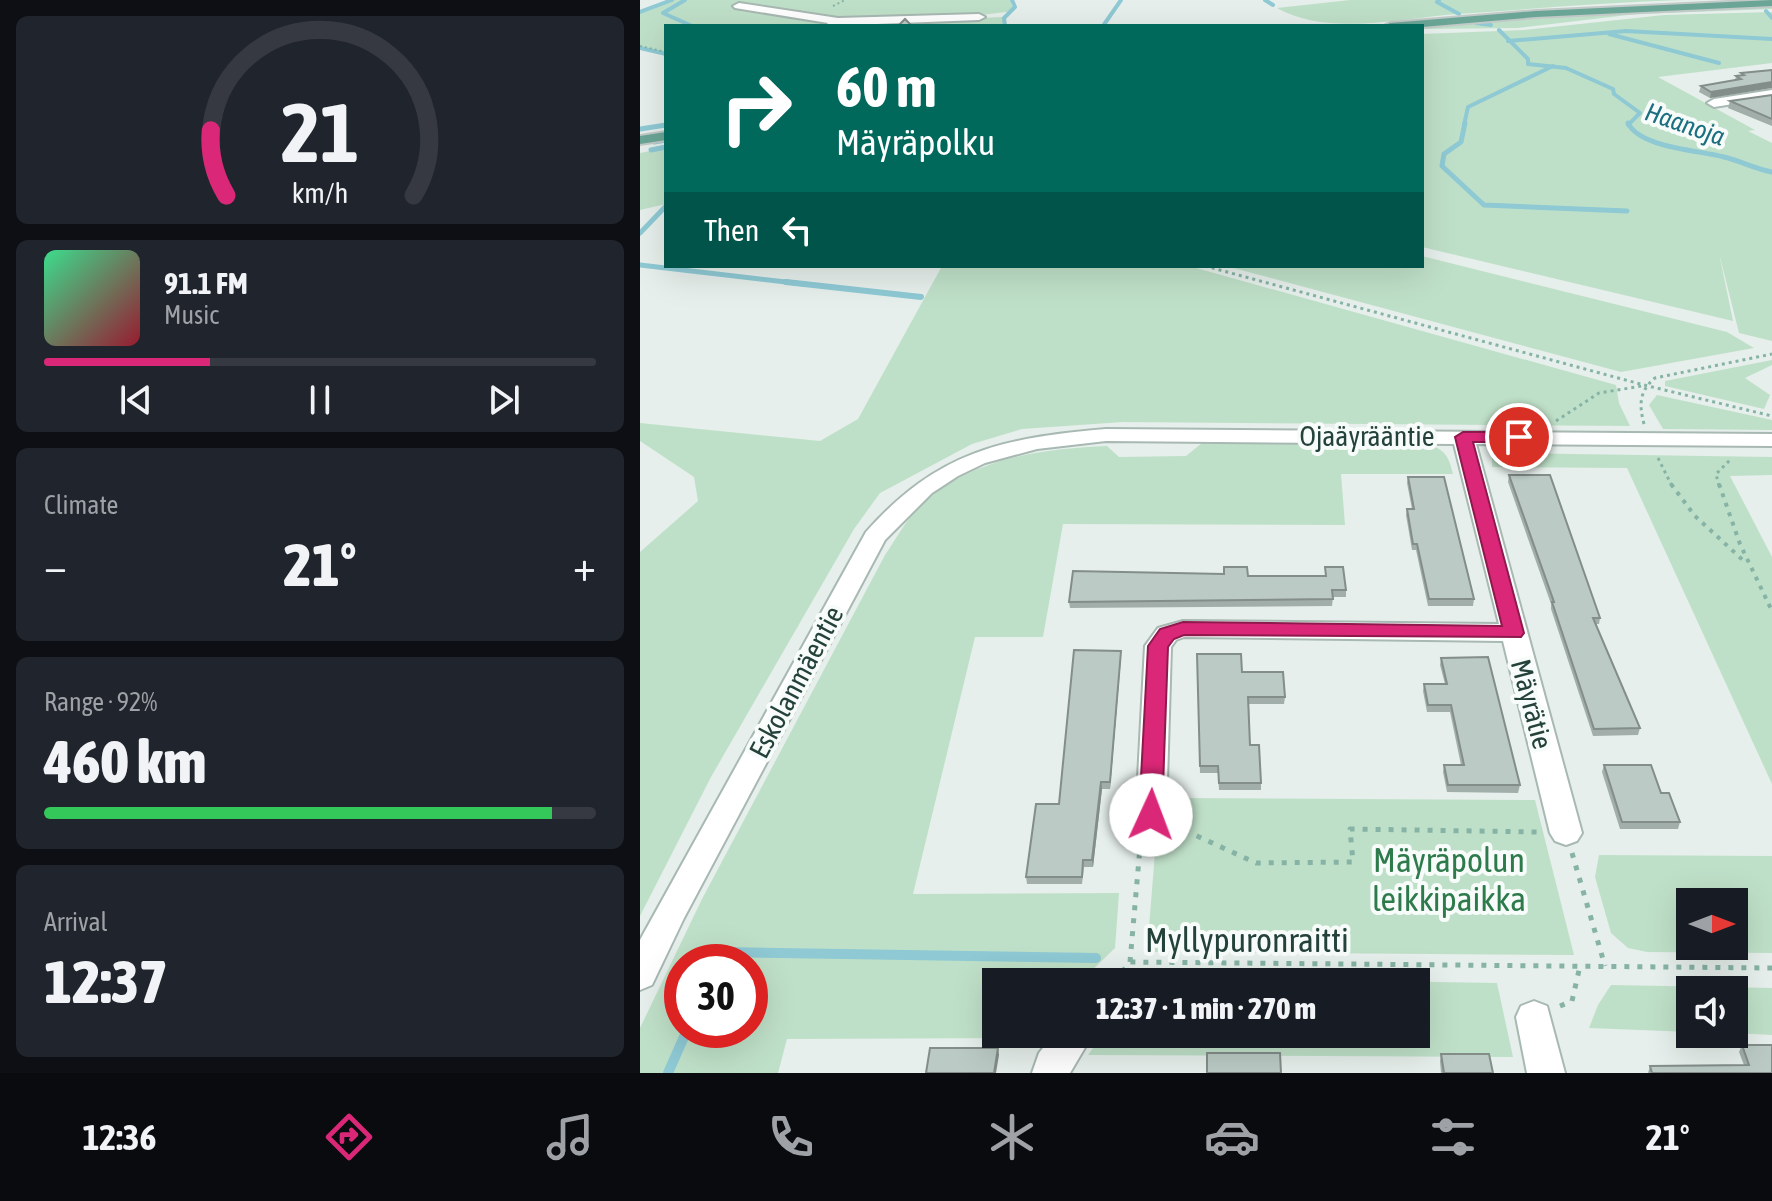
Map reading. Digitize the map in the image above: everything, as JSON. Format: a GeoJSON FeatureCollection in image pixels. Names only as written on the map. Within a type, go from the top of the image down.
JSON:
{"type":"FeatureCollection","features":[{"type":"Feature","properties":{"kind":"main road"},"geometry":{"type":"LineString","coordinates":[[1414,24],[1536,14],[1772,2]]}},
{"type":"Feature","properties":{"kind":"main road"},"geometry":{"type":"LineString","coordinates":[[640,140],[664,136]]}},
{"type":"Feature","properties":{"kind":"street"},"geometry":{"type":"LineString","coordinates":[[739,6],[834,24],[979,17]]}},
{"type":"Feature","properties":{"kind":"street"},"geometry":{"type":"LineString","coordinates":[[1714,103],[1772,94]]}},
{"type":"Feature","properties":{"kind":"street","name":"Ojaäyrääntie"},"geometry":{"type":"LineString","coordinates":[[1011,446],[1114,435],[1122,445],[1155,450],[1184,444],[1193,436],[1772,440]]}},
{"type":"Feature","properties":{"kind":"street","name":"Mäyrätie"},"geometry":{"type":"LineString","coordinates":[[1463,437],[1566,833]]}},
{"type":"Feature","properties":{"kind":"street","name":"Eskolanmäentie"},"geometry":{"type":"LineString","coordinates":[[640,975],[669,915],[874,537],[896,509],[925,486],[964,464],[1011,446]]}},
{"type":"Feature","properties":{"kind":"street"},"geometry":{"type":"LineString","coordinates":[[1151,815],[1158,646],[1167,634],[1183,629],[1514,633]]}},
{"type":"Feature","properties":{"kind":"street"},"geometry":{"type":"LineString","coordinates":[[1534,1017],[1546,1073]]}},
{"type":"Feature","properties":{"kind":"street"},"geometry":{"type":"LineString","coordinates":[[1051,1073],[1052,1065],[1065,1048]]}},
{"type":"Feature","properties":{"kind":"path"},"geometry":{"type":"LineString","coordinates":[[640,46],[664,52]]}},
{"type":"Feature","properties":{"kind":"path"},"geometry":{"type":"LineString","coordinates":[[1212,268],[1644,385],[1772,416]]}},
{"type":"Feature","properties":{"kind":"path"},"geometry":{"type":"LineString","coordinates":[[1547,437],[1556,421],[1599,393],[1772,354]]}},
{"type":"Feature","properties":{"kind":"path"},"geometry":{"type":"LineString","coordinates":[[1644,385],[1639,399],[1646,430]]}},
{"type":"Feature","properties":{"kind":"path"},"geometry":{"type":"LineString","coordinates":[[1656,454],[1669,486],[1703,526],[1748,564]]}},
{"type":"Feature","properties":{"kind":"path"},"geometry":{"type":"LineString","coordinates":[[1735,454],[1716,474],[1722,503],[1772,611]]}},
{"type":"Feature","properties":{"kind":"path"},"geometry":{"type":"LineString","coordinates":[[1130,962],[1141,830],[1151,815],[1256,863],[1353,862],[1350,829],[1566,833],[1605,966]]}},
{"type":"Feature","properties":{"kind":"path","name":"Myllypuronraitti"},"geometry":{"type":"LineString","coordinates":[[1125,968],[1130,962],[1772,968]]}},
{"type":"Feature","properties":{"kind":"path"},"geometry":{"type":"LineString","coordinates":[[1534,1017],[1572,1001],[1580,966]]}},
{"type":"Feature","properties":{"kind":"green space"},"geometry":{"type":"Polygon","coordinates":[[[673,0],[1010,0],[1014,11],[965,17],[842,20],[734,6],[827,24],[664,24],[664,54],[640,48],[640,12],[673,0]]]}},
{"type":"Feature","properties":{"kind":"green space"},"geometry":{"type":"Polygon","coordinates":[[[1350,0],[1684,0],[1342,24],[1297,17],[1277,8],[1350,0]]]}},
{"type":"Feature","properties":{"kind":"green space"},"geometry":{"type":"Polygon","coordinates":[[[1772,6],[1772,9],[1636,14],[1518,28],[1424,29],[1424,26],[1504,18],[1772,6]]]}},
{"type":"Feature","properties":{"kind":"green space"},"geometry":{"type":"Polygon","coordinates":[[[1772,12],[1772,63],[1658,77],[1755,130],[1748,131],[1772,143],[1772,341],[1739,333],[1719,253],[1733,321],[1424,247],[1424,34],[1524,30],[1664,15],[1772,12]]]}},
{"type":"Feature","properties":{"kind":"green space"},"geometry":{"type":"Polygon","coordinates":[[[1003,17],[1004,24],[836,24],[1003,17]]]}},
{"type":"Feature","properties":{"kind":"green space"},"geometry":{"type":"Polygon","coordinates":[[[664,148],[664,204],[640,210],[640,153],[664,148]]]}},
{"type":"Feature","properties":{"kind":"green space"},"geometry":{"type":"Polygon","coordinates":[[[1424,256],[1727,332],[1754,348],[1621,372],[1233,268],[1424,268],[1424,256]]]}},
{"type":"Feature","properties":{"kind":"green space"},"geometry":{"type":"Polygon","coordinates":[[[941,268],[1196,268],[1616,385],[1619,403],[1630,426],[1123,422],[1022,429],[972,444],[880,493],[854,529],[711,777],[640,916],[640,552],[698,501],[694,477],[640,441],[640,423],[820,441],[858,419],[941,268]]]}},
{"type":"Feature","properties":{"kind":"green space"},"geometry":{"type":"Polygon","coordinates":[[[1772,360],[1772,365],[1745,378],[1770,395],[1764,409],[1665,386],[1665,381],[1772,360]]]}},
{"type":"Feature","properties":{"kind":"green space"},"geometry":{"type":"Polygon","coordinates":[[[1657,395],[1772,420],[1772,430],[1663,429],[1649,405],[1657,395]]]}},
{"type":"Feature","properties":{"kind":"green space"},"geometry":{"type":"Polygon","coordinates":[[[1202,443],[1427,444],[1445,454],[1453,474],[1341,474],[1345,525],[1063,524],[1043,637],[975,637],[913,894],[1119,893],[1115,948],[1094,968],[982,968],[982,1038],[787,1039],[778,1073],[640,1073],[640,1028],[664,978],[664,1048],[768,1048],[768,944],[680,944],[885,555],[913,514],[954,481],[1002,460],[1054,450],[1107,446],[1119,457],[1186,456],[1202,443]]]}},
{"type":"Feature","properties":{"kind":"green space"},"geometry":{"type":"Polygon","coordinates":[[[1502,453],[1772,457],[1772,475],[1730,476],[1772,557],[1772,784],[1627,468],[1492,467],[1492,459],[1502,453]]]}},
{"type":"Feature","properties":{"kind":"green space","name":"Mäyräpolun leikkipaikka"},"geometry":{"type":"Polygon","coordinates":[[[1180,798],[1535,800],[1574,955],[1147,952],[1156,840],[1180,812],[1180,798]]]}},
{"type":"Feature","properties":{"kind":"green space"},"geometry":{"type":"Polygon","coordinates":[[[1599,855],[1772,856],[1772,953],[1748,953],[1748,888],[1676,888],[1676,952],[1628,948],[1611,933],[1595,877],[1599,855]]]}},
{"type":"Feature","properties":{"kind":"green space"},"geometry":{"type":"Polygon","coordinates":[[[1430,982],[1497,983],[1513,1057],[1088,1055],[1093,1048],[1430,1048],[1430,982]]]}},
{"type":"Feature","properties":{"kind":"green space"},"geometry":{"type":"Polygon","coordinates":[[[1611,985],[1676,986],[1676,1031],[1589,1028],[1598,1005],[1611,985]]]}},
{"type":"Feature","properties":{"kind":"green space"},"geometry":{"type":"Polygon","coordinates":[[[1748,988],[1772,988],[1772,1035],[1748,1034],[1748,988]]]}},
{"type":"Feature","properties":{"kind":"building"},"geometry":{"type":"Polygon","coordinates":[[[1772,70],[1772,82],[1711,92],[1701,86],[1741,79],[1736,76],[1744,75],[1741,73],[1772,70]]]}},
{"type":"Feature","properties":{"kind":"building"},"geometry":{"type":"Polygon","coordinates":[[[1772,95],[1772,119],[1730,101],[1772,95]]]}},
{"type":"Feature","properties":{"kind":"building"},"geometry":{"type":"Polygon","coordinates":[[[1509,475],[1550,475],[1600,618],[1593,618],[1640,728],[1594,729],[1509,475]]]}},
{"type":"Feature","properties":{"kind":"building"},"geometry":{"type":"Polygon","coordinates":[[[1408,477],[1444,477],[1474,599],[1429,599],[1417,544],[1413,544],[1407,509],[1414,509],[1408,477]]]}},
{"type":"Feature","properties":{"kind":"building"},"geometry":{"type":"Polygon","coordinates":[[[1224,567],[1247,567],[1248,576],[1326,576],[1325,567],[1343,567],[1346,590],[1332,590],[1333,599],[1069,602],[1073,571],[1224,574],[1224,567]]]}},
{"type":"Feature","properties":{"kind":"building"},"geometry":{"type":"Polygon","coordinates":[[[1074,650],[1121,651],[1110,782],[1101,782],[1092,860],[1083,860],[1082,877],[1026,877],[1036,804],[1059,804],[1074,650]]]}},
{"type":"Feature","properties":{"kind":"building"},"geometry":{"type":"Polygon","coordinates":[[[1197,654],[1241,654],[1242,672],[1283,672],[1285,697],[1248,697],[1250,745],[1259,745],[1261,783],[1219,783],[1218,766],[1200,766],[1197,654]]]}},
{"type":"Feature","properties":{"kind":"building"},"geometry":{"type":"Polygon","coordinates":[[[1488,657],[1520,785],[1448,785],[1444,765],[1464,765],[1451,705],[1428,705],[1424,684],[1447,684],[1441,658],[1488,657]]]}},
{"type":"Feature","properties":{"kind":"building"},"geometry":{"type":"Polygon","coordinates":[[[1604,765],[1651,765],[1661,793],[1669,793],[1680,822],[1622,822],[1604,765]]]}},
{"type":"Feature","properties":{"kind":"building"},"geometry":{"type":"Polygon","coordinates":[[[1748,1045],[1772,1045],[1772,1073],[1652,1073],[1650,1066],[1749,1065],[1743,1048],[1748,1048],[1748,1045]]]}},
{"type":"Feature","properties":{"kind":"building"},"geometry":{"type":"Polygon","coordinates":[[[930,1048],[998,1048],[994,1073],[926,1073],[930,1048]]]}},
{"type":"Feature","properties":{"kind":"building"},"geometry":{"type":"Polygon","coordinates":[[[1207,1053],[1280,1053],[1281,1073],[1207,1073],[1207,1053]]]}},
{"type":"Feature","properties":{"kind":"building"},"geometry":{"type":"Polygon","coordinates":[[[1441,1054],[1489,1054],[1493,1073],[1444,1073],[1441,1054]]]}},
{"type":"Feature","properties":{"kind":"waterway"},"geometry":{"type":"LineString","coordinates":[[640,12],[672,0]]}},
{"type":"Feature","properties":{"kind":"waterway"},"geometry":{"type":"LineString","coordinates":[[685,0],[663,13],[688,24]]}},
{"type":"Feature","properties":{"kind":"waterway"},"geometry":{"type":"LineString","coordinates":[[1005,24],[1004,18],[1015,7],[1012,0]]}},
{"type":"Feature","properties":{"kind":"waterway"},"geometry":{"type":"LineString","coordinates":[[1104,24],[1121,0]]}},
{"type":"Feature","properties":{"kind":"waterway"},"geometry":{"type":"LineString","coordinates":[[1265,0],[1273,5]]}},
{"type":"Feature","properties":{"kind":"waterway"},"geometry":{"type":"LineString","coordinates":[[1439,0],[1437,2],[1459,14]]}},
{"type":"Feature","properties":{"kind":"waterway"},"geometry":{"type":"LineString","coordinates":[[1766,11],[1772,18]]}},
{"type":"Feature","properties":{"kind":"waterway","name":"Haanoja"},"geometry":{"type":"LineString","coordinates":[[1476,23],[1491,25]]}},
{"type":"Feature","properties":{"kind":"waterway","name":"Haanoja"},"geometry":{"type":"LineString","coordinates":[[1499,30],[1510,41]]}},
{"type":"Feature","properties":{"kind":"waterway"},"geometry":{"type":"LineString","coordinates":[[1510,41],[1626,31],[1772,39]]}},
{"type":"Feature","properties":{"kind":"waterway"},"geometry":{"type":"LineString","coordinates":[[1609,34],[1719,63]]}},
{"type":"Feature","properties":{"kind":"waterway","name":"Haanoja"},"geometry":{"type":"LineString","coordinates":[[1510,41],[1528,59],[1528,64],[1552,67]]}},
{"type":"Feature","properties":{"kind":"waterway"},"geometry":{"type":"LineString","coordinates":[[640,48],[664,54]]}},
{"type":"Feature","properties":{"kind":"waterway"},"geometry":{"type":"LineString","coordinates":[[1464,125],[1468,107],[1552,67]]}},
{"type":"Feature","properties":{"kind":"waterway","name":"Haanoja"},"geometry":{"type":"LineString","coordinates":[[1552,67],[1566,68],[1613,89],[1614,94],[1640,113],[1629,124]]}},
{"type":"Feature","properties":{"kind":"waterway"},"geometry":{"type":"LineString","coordinates":[[1465,123],[1461,142],[1444,154],[1442,166],[1484,205],[1627,211]]}},
{"type":"Feature","properties":{"kind":"waterway","name":"Haanoja"},"geometry":{"type":"LineString","coordinates":[[1629,124],[1645,138],[1657,143],[1724,157],[1772,172]]}},
{"type":"Feature","properties":{"kind":"waterway"},"geometry":{"type":"LineString","coordinates":[[640,129],[664,125]]}},
{"type":"Feature","properties":{"kind":"waterway"},"geometry":{"type":"LineString","coordinates":[[654,142],[664,140]]}},
{"type":"Feature","properties":{"kind":"waterway"},"geometry":{"type":"LineString","coordinates":[[651,150],[664,147]]}},
{"type":"Feature","properties":{"kind":"waterway"},"geometry":{"type":"LineString","coordinates":[[640,233],[664,208]]}},
{"type":"Feature","properties":{"kind":"waterway"},"geometry":{"type":"LineString","coordinates":[[640,265],[664,268]]}},
{"type":"Feature","properties":{"kind":"waterway"},"geometry":{"type":"LineString","coordinates":[[666,268],[803,284]]}},
{"type":"Feature","properties":{"kind":"waterway"},"geometry":{"type":"LineString","coordinates":[[786,282],[921,297]]}},
{"type":"Feature","properties":{"kind":"waterway"},"geometry":{"type":"LineString","coordinates":[[768,953],[1096,958]]}},
{"type":"Feature","properties":{"kind":"waterway"},"geometry":{"type":"LineString","coordinates":[[668,1073],[679,1048]]}},
{"type":"Feature","properties":{"kind":"route"},"geometry":{"type":"LineString","coordinates":[[1151,815],[1158,646],[1167,634],[1183,629],[1514,633],[1463,437],[1519,437]]}}]}
